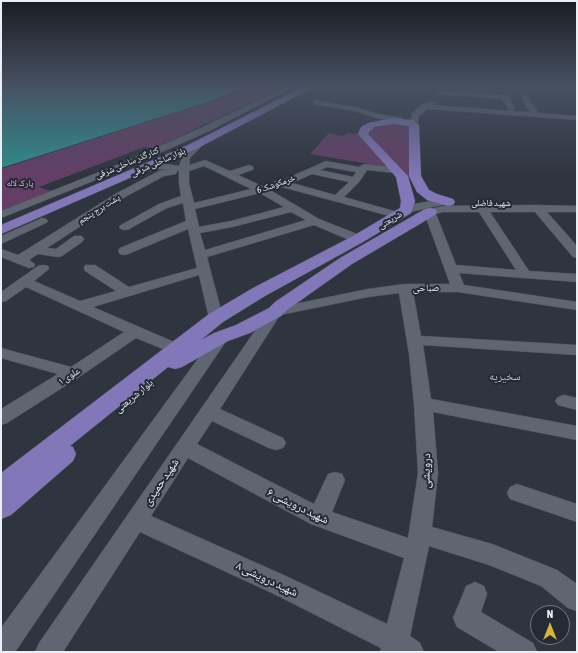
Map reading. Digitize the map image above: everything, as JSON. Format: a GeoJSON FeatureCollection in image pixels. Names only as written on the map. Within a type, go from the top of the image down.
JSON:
{"type":"FeatureCollection","features":[{"type":"Feature","properties":{"kind":"main road","name":"بلوار ساحلی شرقی"},"geometry":{"type":"LineString","coordinates":[[1,221],[160,152],[234,116]]}},
{"type":"Feature","properties":{"kind":"main road","name":"بلوار ساحلی شرقی"},"geometry":{"type":"LineString","coordinates":[[1,230],[200,144],[253,116]]}},
{"type":"Feature","properties":{"kind":"main road","name":"شریعتی"},"geometry":{"type":"LineString","coordinates":[[278,309],[346,261],[405,215],[408,201],[402,176],[363,134],[365,129],[372,125],[398,120],[414,125],[415,176],[424,192],[432,197],[448,202]]}},
{"type":"Feature","properties":{"kind":"main road","name":"شریعتی"},"geometry":{"type":"LineString","coordinates":[[259,292],[405,215],[431,218]]}},
{"type":"Feature","properties":{"kind":"main road"},"geometry":{"type":"LineString","coordinates":[[259,292],[275,296],[280,300],[278,309]]}},
{"type":"Feature","properties":{"kind":"main road","name":"بلوار شریعتی"},"geometry":{"type":"LineString","coordinates":[[1,507],[177,361],[216,326],[259,292]]}},
{"type":"Feature","properties":{"kind":"main road","name":"بلوار شریعتی"},"geometry":{"type":"LineString","coordinates":[[1,488],[175,349],[216,326],[243,329],[278,309]]}},
{"type":"Feature","properties":{"kind":"street","name":"کنارگذر ساحلی شرقی"},"geometry":{"type":"LineString","coordinates":[[1,215],[160,152],[231,116]]}},
{"type":"Feature","properties":{"kind":"street"},"geometry":{"type":"LineString","coordinates":[[379,116],[398,120]]}},
{"type":"Feature","properties":{"kind":"street","name":"شریعتی"},"geometry":{"type":"LineString","coordinates":[[398,120],[404,116]]}},
{"type":"Feature","properties":{"kind":"street","name":"شریعتی"},"geometry":{"type":"LineString","coordinates":[[414,125],[415,116]]}},
{"type":"Feature","properties":{"kind":"street"},"geometry":{"type":"LineString","coordinates":[[561,116],[577,118]]}},
{"type":"Feature","properties":{"kind":"street"},"geometry":{"type":"LineString","coordinates":[[1,650],[216,326],[187,203],[184,170],[186,157],[200,144]]}},
{"type":"Feature","properties":{"kind":"street"},"geometry":{"type":"LineString","coordinates":[[141,170],[160,166],[184,170],[206,163],[262,190],[314,221],[358,239]]}},
{"type":"Feature","properties":{"kind":"street","name":"خرمکوشک 6"},"geometry":{"type":"LineString","coordinates":[[124,227],[163,206],[262,190],[282,184],[326,164],[362,170],[364,167],[396,170]]}},
{"type":"Feature","properties":{"kind":"street"},"geometry":{"type":"LineString","coordinates":[[231,174],[249,168]]}},
{"type":"Feature","properties":{"kind":"street","name":"پشت برج پنجم"},"geometry":{"type":"LineString","coordinates":[[20,260],[121,195],[162,173],[184,170]]}},
{"type":"Feature","properties":{"kind":"street"},"geometry":{"type":"LineString","coordinates":[[338,198],[356,180],[362,170]]}},
{"type":"Feature","properties":{"kind":"street"},"geometry":{"type":"LineString","coordinates":[[310,171],[356,180]]}},
{"type":"Feature","properties":{"kind":"street"},"geometry":{"type":"LineString","coordinates":[[265,179],[405,215]]}},
{"type":"Feature","properties":{"kind":"street","name":"شهید فاضلی"},"geometry":{"type":"LineString","coordinates":[[405,215],[433,203],[577,203]]}},
{"type":"Feature","properties":{"kind":"street"},"geometry":{"type":"LineString","coordinates":[[124,251],[193,227],[232,224],[294,208]]}},
{"type":"Feature","properties":{"kind":"street"},"geometry":{"type":"LineString","coordinates":[[482,208],[525,274]]}},
{"type":"Feature","properties":{"kind":"street"},"geometry":{"type":"LineString","coordinates":[[537,208],[577,254]]}},
{"type":"Feature","properties":{"kind":"street","name":"شهید فاضلی"},"geometry":{"type":"LineString","coordinates":[[431,218],[443,209],[577,209]]}},
{"type":"Feature","properties":{"kind":"street"},"geometry":{"type":"LineString","coordinates":[[431,218],[458,288]]}},
{"type":"Feature","properties":{"kind":"street"},"geometry":{"type":"LineString","coordinates":[[1,240],[42,221]]}},
{"type":"Feature","properties":{"kind":"street"},"geometry":{"type":"LineString","coordinates":[[200,255],[314,221]]}},
{"type":"Feature","properties":{"kind":"street"},"geometry":{"type":"LineString","coordinates":[[36,250],[58,253],[78,239]]}},
{"type":"Feature","properties":{"kind":"street"},"geometry":{"type":"LineString","coordinates":[[1,253],[43,269],[1,298]]}},
{"type":"Feature","properties":{"kind":"street"},"geometry":{"type":"LineString","coordinates":[[90,268],[127,292]]}},
{"type":"Feature","properties":{"kind":"street"},"geometry":{"type":"LineString","coordinates":[[451,269],[577,278]]}},
{"type":"Feature","properties":{"kind":"street"},"geometry":{"type":"LineString","coordinates":[[80,306],[204,270]]}},
{"type":"Feature","properties":{"kind":"street"},"geometry":{"type":"LineString","coordinates":[[25,282],[175,349]]}},
{"type":"Feature","properties":{"kind":"street","name":"صباحی"},"geometry":{"type":"LineString","coordinates":[[278,309],[405,288],[458,288],[577,306]]}},
{"type":"Feature","properties":{"kind":"street","name":"درویشی"},"geometry":{"type":"LineString","coordinates":[[400,649],[428,473],[423,404],[415,340],[405,288]]}},
{"type":"Feature","properties":{"kind":"street","name":"شهید حمیدی"},"geometry":{"type":"LineString","coordinates":[[48,652],[208,411],[278,309]]}},
{"type":"Feature","properties":{"kind":"street","name":"علوی ۱"},"geometry":{"type":"LineString","coordinates":[[1,418],[74,373],[136,331]]}},
{"type":"Feature","properties":{"kind":"street"},"geometry":{"type":"LineString","coordinates":[[415,340],[577,350]]}},
{"type":"Feature","properties":{"kind":"street"},"geometry":{"type":"LineString","coordinates":[[1,353],[74,373]]}},
{"type":"Feature","properties":{"kind":"street"},"geometry":{"type":"LineString","coordinates":[[423,404],[577,433]]}},
{"type":"Feature","properties":{"kind":"street"},"geometry":{"type":"LineString","coordinates":[[208,411],[276,444]]}},
{"type":"Feature","properties":{"kind":"street","name":"شهید درویشی ۶"},"geometry":{"type":"LineString","coordinates":[[185,447],[319,517],[418,542],[492,555],[549,578],[577,598]]}},
{"type":"Feature","properties":{"kind":"street"},"geometry":{"type":"LineString","coordinates":[[319,517],[335,480]]}},
{"type":"Feature","properties":{"kind":"street"},"geometry":{"type":"LineString","coordinates":[[517,493],[577,514]]}},
{"type":"Feature","properties":{"kind":"street","name":"شهید درویشی ۸"},"geometry":{"type":"LineString","coordinates":[[136,520],[280,585],[400,649]]}},
{"type":"Feature","properties":{"kind":"street"},"geometry":{"type":"LineString","coordinates":[[474,594],[466,618],[524,652]]}},
{"type":"Feature","properties":{"kind":"green space","name":"پارک لاله"},"geometry":{"type":"Polygon","coordinates":[[[164,116],[221,116],[153,149],[144,147],[39,187],[51,191],[1,211],[1,169],[164,116]]]}},
{"type":"Feature","properties":{"kind":"green space"},"geometry":{"type":"Polygon","coordinates":[[[393,124],[409,125],[412,176],[405,176],[367,135],[368,130],[393,124]]]}},
{"type":"Feature","properties":{"kind":"green space"},"geometry":{"type":"Polygon","coordinates":[[[329,133],[342,136],[348,133],[360,134],[387,167],[310,154],[329,133]]]}},
{"type":"Feature","properties":{"kind":"shaded area"},"geometry":{"type":"Polygon","coordinates":[[[1,116],[162,116],[1,168],[1,116]]]}},
{"type":"Feature","properties":{"kind":"district","name":"سخیریه"},"geometry":{"type":"Point","coordinates":[505,377]}}]}
